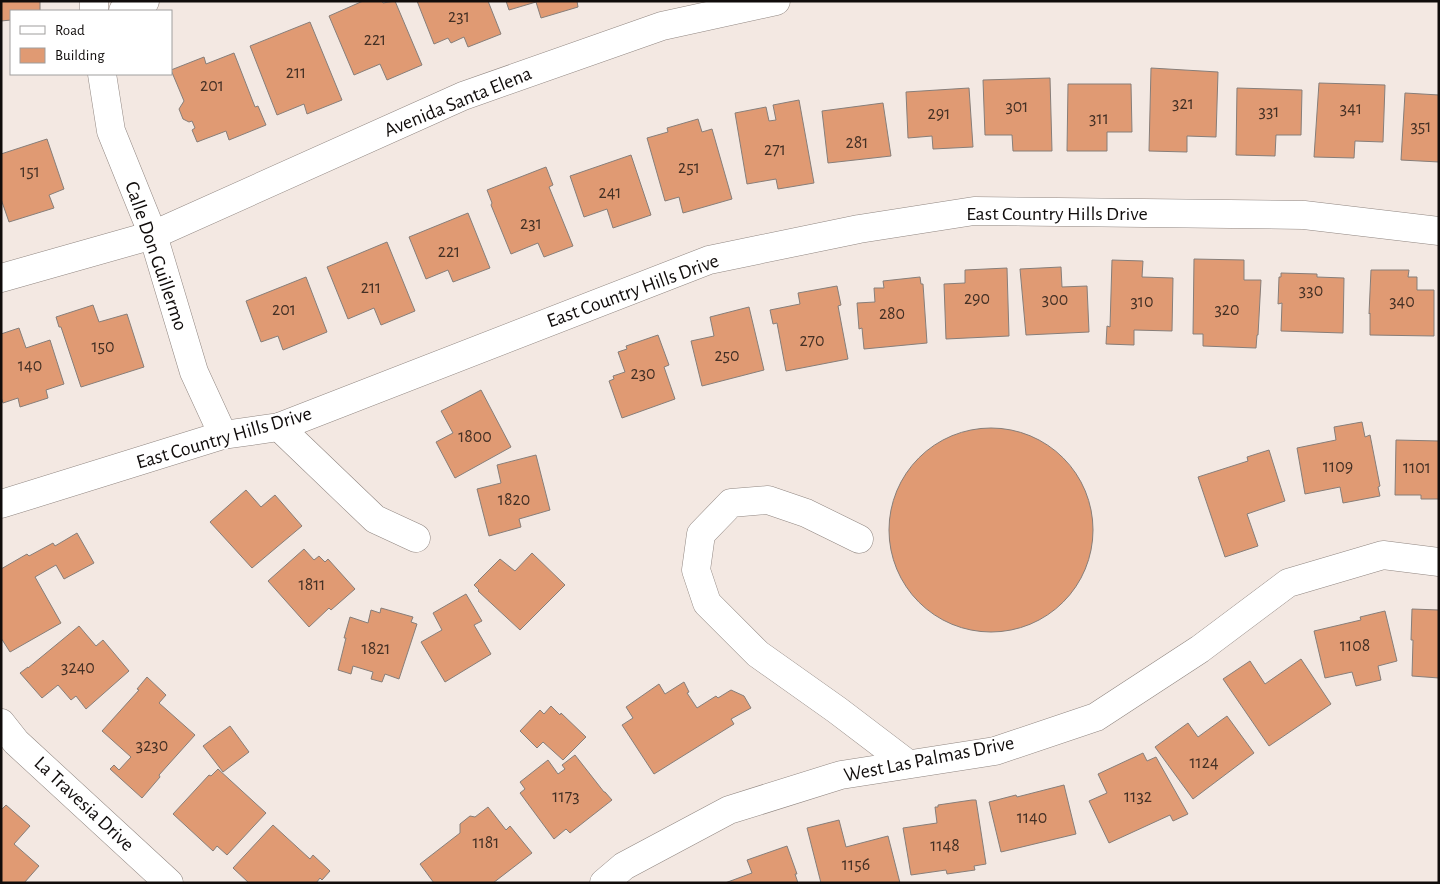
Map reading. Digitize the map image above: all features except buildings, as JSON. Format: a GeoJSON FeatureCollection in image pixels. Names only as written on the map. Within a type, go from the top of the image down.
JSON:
{"type":"FeatureCollection","features":[{"type":"Feature","properties":{"kind":"street"},"geometry":{"type":"LineString","coordinates":[[125,10],[145,1]]}},
{"type":"Feature","properties":{"kind":"street","name":"Avenida Santa Elena"},"geometry":{"type":"LineString","coordinates":[[1,278],[153,235],[463,96],[662,26],[776,1]]}},
{"type":"Feature","properties":{"kind":"street","name":"Calle Don Guillermo"},"geometry":{"type":"LineString","coordinates":[[102,75],[111,131],[153,235],[194,372],[223,435]]}},
{"type":"Feature","properties":{"kind":"street","name":"East Country Hills Drive"},"geometry":{"type":"LineString","coordinates":[[1,504],[223,435],[279,427],[709,260],[868,228],[974,211],[1304,215],[1439,231]]}},
{"type":"Feature","properties":{"kind":"street"},"geometry":{"type":"LineString","coordinates":[[279,427],[375,519],[416,538]]}},
{"type":"Feature","properties":{"kind":"street"},"geometry":{"type":"LineString","coordinates":[[859,539],[806,512],[768,500],[731,504],[702,534],[696,570],[707,603],[758,654],[837,710],[908,764]]}},
{"type":"Feature","properties":{"kind":"street","name":"West Las Palmas Drive"},"geometry":{"type":"LineString","coordinates":[[604,883],[624,866],[729,810],[841,775],[995,751],[1096,717],[1200,650],[1288,583],[1383,555],[1439,562]]}},
{"type":"Feature","properties":{"kind":"street","name":"La Travesia Drive"},"geometry":{"type":"LineString","coordinates":[[1,723],[16,742],[169,883]]}}]}
